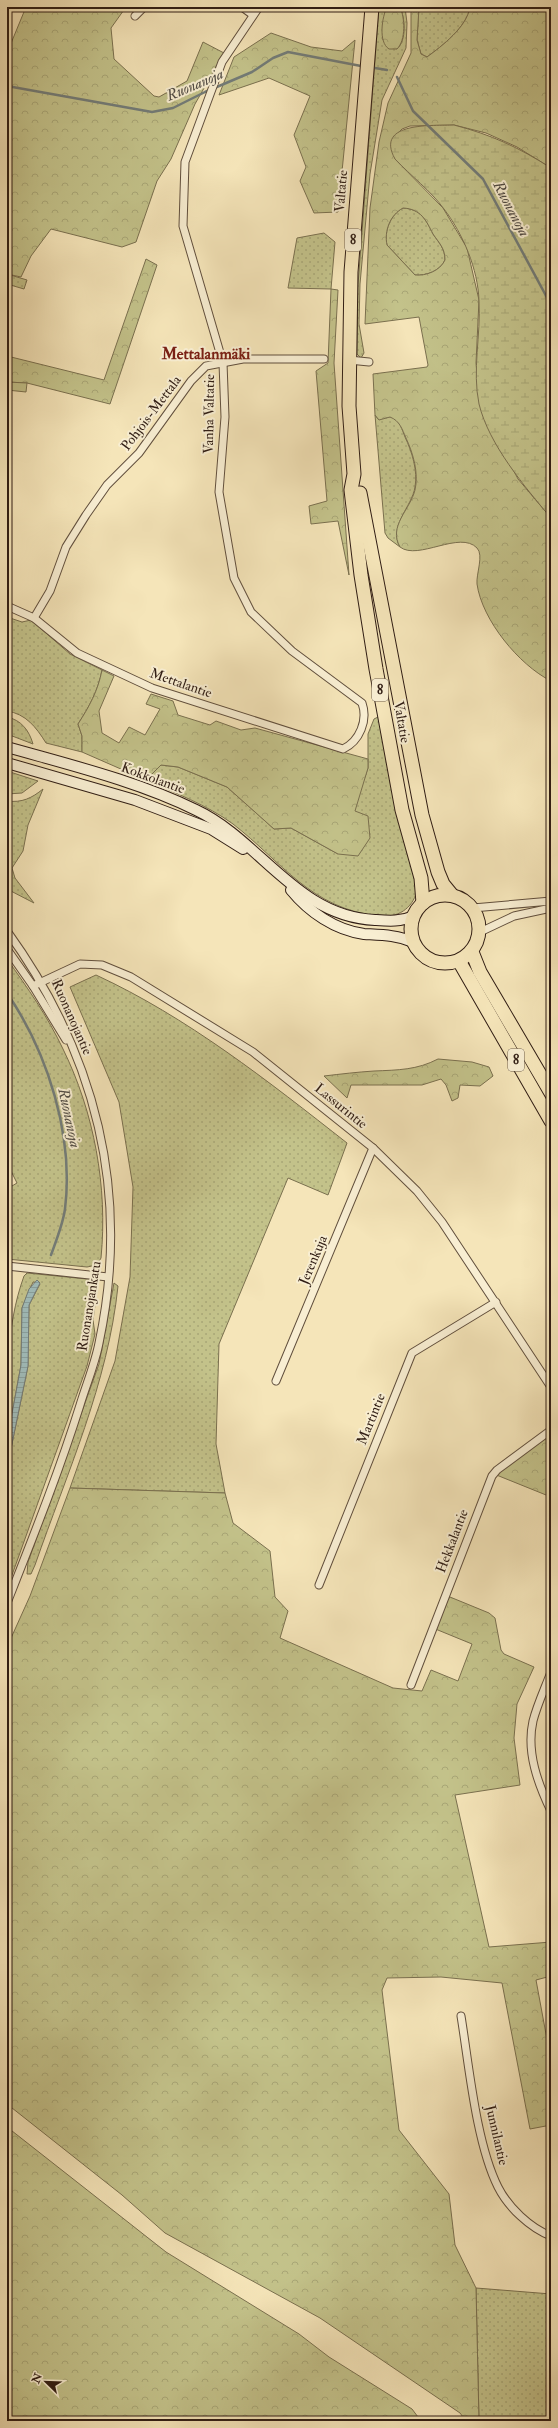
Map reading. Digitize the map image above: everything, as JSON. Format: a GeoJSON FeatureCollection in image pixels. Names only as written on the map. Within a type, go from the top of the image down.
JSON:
{"type":"FeatureCollection","features":[{"type":"Feature","properties":{"kind":"highway","name":"Valtatie"},"geometry":{"type":"LineString","coordinates":[[372,7],[352,264],[349,360],[354,474],[351,490],[372,646],[402,810],[421,878],[423,903]]}},
{"type":"Feature","properties":{"kind":"highway","name":"Valtatie"},"geometry":{"type":"LineString","coordinates":[[354,474],[360,488],[366,529],[422,815],[438,872],[443,884],[452,895]]}},
{"type":"Feature","properties":{"kind":"highway"},"geometry":{"type":"LineString","coordinates":[[452,895],[430,898],[423,903],[414,916],[410,931],[413,942],[420,953],[429,960],[440,964],[459,960],[472,952],[478,942],[480,932],[479,920],[473,908]]}},
{"type":"Feature","properties":{"kind":"highway","name":"8"},"geometry":{"type":"LineString","coordinates":[[452,895],[467,902],[473,908]]}},
{"type":"Feature","properties":{"kind":"highway","name":"8"},"geometry":{"type":"LineString","coordinates":[[472,952],[480,972],[551,1093]]}},
{"type":"Feature","properties":{"kind":"highway","name":"8"},"geometry":{"type":"LineString","coordinates":[[459,960],[551,1122]]}},
{"type":"Feature","properties":{"kind":"main road","name":"Kokkolantie"},"geometry":{"type":"LineString","coordinates":[[7,747],[141,787],[196,810],[230,830],[319,916],[337,926],[362,933],[395,936],[413,942]]}},
{"type":"Feature","properties":{"kind":"main road","name":"Kokkolantie"},"geometry":{"type":"LineString","coordinates":[[7,762],[135,800],[185,819],[231,841],[271,869]]}},
{"type":"Feature","properties":{"kind":"main road","name":"Kokkolantie"},"geometry":{"type":"LineString","coordinates":[[282,879],[332,911],[353,918],[396,921],[414,916]]}},
{"type":"Feature","properties":{"kind":"street"},"geometry":{"type":"LineString","coordinates":[[135,16],[144,7]]}},
{"type":"Feature","properties":{"kind":"street"},"geometry":{"type":"LineString","coordinates":[[242,7],[253,15]]}},
{"type":"Feature","properties":{"kind":"street","name":"Vanha Valtatie"},"geometry":{"type":"LineString","coordinates":[[259,7],[222,62],[208,95],[185,162],[183,226],[223,362],[225,417],[219,492],[234,578],[251,612],[292,651],[362,703],[366,713],[357,737]]}},
{"type":"Feature","properties":{"kind":"street","name":"Pohjois-Mettala"},"geometry":{"type":"LineString","coordinates":[[34,618],[50,591],[66,547],[107,485],[140,453],[206,366],[243,359],[324,359]]}},
{"type":"Feature","properties":{"kind":"street"},"geometry":{"type":"LineString","coordinates":[[349,360],[369,362]]}},
{"type":"Feature","properties":{"kind":"street","name":"Mettalantie"},"geometry":{"type":"LineString","coordinates":[[7,606],[34,618],[77,653],[152,688],[343,749],[352,745],[357,737]]}},
{"type":"Feature","properties":{"kind":"street"},"geometry":{"type":"LineString","coordinates":[[473,908],[551,901]]}},
{"type":"Feature","properties":{"kind":"street"},"geometry":{"type":"LineString","coordinates":[[480,932],[507,919],[551,908]]}},
{"type":"Feature","properties":{"kind":"street","name":"Ruonanojantie"},"geometry":{"type":"LineString","coordinates":[[7,931],[42,981],[64,1025],[83,1074]]}},
{"type":"Feature","properties":{"kind":"street","name":"Ruonanojantie"},"geometry":{"type":"LineString","coordinates":[[7,949],[33,986],[62,1034],[83,1074]]}},
{"type":"Feature","properties":{"kind":"street","name":"Lassurintie"},"geometry":{"type":"LineString","coordinates":[[33,986],[80,964],[102,965],[131,977],[253,1052],[373,1148],[406,1179],[430,1207],[496,1302],[551,1387]]}},
{"type":"Feature","properties":{"kind":"street","name":"Ruonanojankatu"},"geometry":{"type":"LineString","coordinates":[[7,1603],[74,1424],[99,1344],[108,1277],[111,1224],[108,1174],[101,1134],[83,1074]]}},
{"type":"Feature","properties":{"kind":"street","name":"Jerenkuja"},"geometry":{"type":"LineString","coordinates":[[276,1381],[373,1148]]}},
{"type":"Feature","properties":{"kind":"street"},"geometry":{"type":"LineString","coordinates":[[7,1266],[108,1277]]}},
{"type":"Feature","properties":{"kind":"street","name":"Martintie"},"geometry":{"type":"LineString","coordinates":[[318,1586],[412,1353],[496,1302]]}},
{"type":"Feature","properties":{"kind":"street","name":"Hekkalantie"},"geometry":{"type":"LineString","coordinates":[[410,1685],[492,1476],[497,1470],[551,1430]]}},
{"type":"Feature","properties":{"kind":"street"},"geometry":{"type":"LineString","coordinates":[[551,1672],[533,1721],[531,1742],[540,1787],[551,1811]]}},
{"type":"Feature","properties":{"kind":"street","name":"Junnilantie"},"geometry":{"type":"LineString","coordinates":[[461,2016],[480,2127],[491,2170],[498,2188],[514,2208],[534,2227],[551,2236]]}},
{"type":"Feature","properties":{"kind":"green space"},"geometry":{"type":"Polygon","coordinates":[[[26,7],[126,7],[111,28],[114,59],[154,96],[159,97],[187,81],[203,42],[224,53],[195,104],[171,159],[157,181],[136,242],[122,247],[51,229],[31,256],[21,277],[7,274],[7,53],[26,7]]]}},
{"type":"Feature","properties":{"kind":"green space"},"geometry":{"type":"Polygon","coordinates":[[[379,7],[387,7],[383,24],[383,40],[397,49],[404,35],[404,23],[400,7],[405,7],[407,23],[406,48],[382,100],[370,174],[360,284],[359,324],[364,353],[361,358],[357,354],[358,285],[379,7]]]}},
{"type":"Feature","properties":{"kind":"green space"},"geometry":{"type":"Polygon","coordinates":[[[387,7],[400,7],[402,12],[404,29],[402,40],[397,49],[389,49],[383,41],[382,29],[387,7]]]}},
{"type":"Feature","properties":{"kind":"green space"},"geometry":{"type":"Polygon","coordinates":[[[411,7],[419,7],[417,40],[421,54],[427,57],[446,42],[459,29],[468,14],[470,7],[551,7],[551,168],[517,147],[486,133],[454,125],[410,126],[402,129],[394,137],[391,146],[395,159],[443,208],[467,248],[479,300],[476,363],[480,405],[518,479],[551,518],[551,681],[539,674],[515,653],[494,626],[486,612],[480,598],[477,584],[480,555],[477,548],[470,543],[460,542],[417,551],[408,550],[400,547],[397,539],[398,525],[415,490],[415,463],[402,428],[398,423],[390,417],[379,420],[375,415],[373,374],[427,367],[428,365],[419,317],[365,324],[370,208],[379,142],[388,103],[411,53],[411,7]],[[403,208],[391,219],[386,234],[387,245],[415,275],[428,274],[443,264],[445,260],[444,252],[422,216],[419,213],[403,208]]]}},
{"type":"Feature","properties":{"kind":"green space"},"geometry":{"type":"Polygon","coordinates":[[[419,7],[470,7],[464,22],[459,29],[446,42],[427,57],[421,54],[417,40],[419,7]]]}},
{"type":"Feature","properties":{"kind":"green space"},"geometry":{"type":"Polygon","coordinates":[[[271,33],[311,47],[342,51],[355,40],[338,212],[314,213],[300,181],[306,167],[294,135],[310,96],[269,78],[219,95],[234,57],[271,33]]]}},
{"type":"Feature","properties":{"kind":"green space"},"geometry":{"type":"Polygon","coordinates":[[[433,125],[454,125],[504,142],[551,168],[551,518],[519,479],[499,450],[484,419],[479,404],[476,365],[479,327],[479,301],[476,277],[468,252],[457,229],[439,202],[395,159],[391,147],[393,138],[399,132],[409,128],[433,125]]]}},
{"type":"Feature","properties":{"kind":"green space"},"geometry":{"type":"Polygon","coordinates":[[[403,208],[419,213],[422,216],[443,249],[445,260],[440,267],[432,272],[424,275],[415,275],[387,245],[386,234],[391,219],[403,208]]]}},
{"type":"Feature","properties":{"kind":"green space"},"geometry":{"type":"Polygon","coordinates":[[[324,233],[335,242],[331,289],[288,288],[297,238],[324,233]]]}},
{"type":"Feature","properties":{"kind":"green space"},"geometry":{"type":"Polygon","coordinates":[[[146,259],[157,265],[110,404],[27,383],[7,382],[7,356],[104,380],[146,259]]]}},
{"type":"Feature","properties":{"kind":"green space"},"geometry":{"type":"Polygon","coordinates":[[[7,274],[27,280],[24,289],[7,284],[7,274]]]}},
{"type":"Feature","properties":{"kind":"green space"},"geometry":{"type":"Polygon","coordinates":[[[331,289],[338,290],[334,363],[349,575],[338,521],[311,524],[309,506],[327,501],[316,371],[328,363],[331,289]]]}},
{"type":"Feature","properties":{"kind":"green space"},"geometry":{"type":"Polygon","coordinates":[[[7,382],[27,383],[26,392],[7,390],[7,382]]]}},
{"type":"Feature","properties":{"kind":"green space"},"geometry":{"type":"Polygon","coordinates":[[[375,415],[378,419],[388,417],[395,418],[402,428],[414,462],[416,475],[415,487],[397,532],[397,539],[400,547],[388,538],[385,533],[375,415]]]}},
{"type":"Feature","properties":{"kind":"green space"},"geometry":{"type":"Polygon","coordinates":[[[7,617],[22,622],[31,620],[70,654],[102,670],[93,698],[78,724],[82,736],[82,752],[46,743],[30,722],[20,715],[7,711],[7,617]]]}},
{"type":"Feature","properties":{"kind":"green space"},"geometry":{"type":"Polygon","coordinates":[[[102,670],[114,676],[99,711],[102,733],[119,743],[129,727],[145,735],[160,709],[146,704],[151,694],[173,701],[178,715],[210,725],[216,721],[241,730],[255,728],[368,759],[368,768],[355,811],[368,816],[370,838],[358,856],[338,854],[291,828],[274,829],[227,787],[178,767],[161,765],[146,780],[82,752],[82,736],[78,724],[93,698],[102,670]]]}},
{"type":"Feature","properties":{"kind":"green space"},"geometry":{"type":"Polygon","coordinates":[[[380,716],[417,891],[412,903],[398,914],[379,916],[355,912],[334,904],[299,882],[251,839],[223,817],[191,800],[146,780],[161,765],[178,767],[227,787],[274,829],[291,828],[338,854],[368,768],[368,734],[374,719],[380,716]]]}},
{"type":"Feature","properties":{"kind":"green space"},"geometry":{"type":"Polygon","coordinates":[[[7,717],[12,718],[24,726],[33,744],[7,734],[7,717]]]}},
{"type":"Feature","properties":{"kind":"green space"},"geometry":{"type":"Polygon","coordinates":[[[7,771],[38,781],[22,793],[7,794],[7,771]]]}},
{"type":"Feature","properties":{"kind":"green space"},"geometry":{"type":"Polygon","coordinates":[[[43,789],[28,825],[23,851],[12,868],[15,878],[34,903],[7,889],[7,801],[26,799],[43,789]]]}},
{"type":"Feature","properties":{"kind":"green space"},"geometry":{"type":"Polygon","coordinates":[[[7,959],[30,991],[51,1025],[74,1073],[83,1098],[96,1150],[100,1177],[103,1231],[101,1258],[97,1265],[87,1267],[7,1259],[7,1189],[17,1183],[10,1169],[7,1170],[7,959]]]}},
{"type":"Feature","properties":{"kind":"green space"},"geometry":{"type":"Polygon","coordinates":[[[96,975],[130,992],[195,1030],[287,1096],[347,1143],[328,1195],[288,1178],[219,1344],[216,1444],[225,1493],[70,1488],[115,1361],[130,1277],[133,1187],[119,1102],[70,987],[96,975]]]}},
{"type":"Feature","properties":{"kind":"green space"},"geometry":{"type":"Polygon","coordinates":[[[438,1059],[472,1062],[489,1067],[493,1076],[480,1086],[460,1085],[458,1098],[452,1101],[446,1085],[441,1079],[422,1085],[351,1085],[347,1098],[324,1076],[407,1069],[430,1063],[438,1059]]]}},
{"type":"Feature","properties":{"kind":"green space"},"geometry":{"type":"Polygon","coordinates":[[[27,1273],[87,1279],[95,1283],[97,1290],[93,1320],[95,1334],[87,1366],[7,1589],[7,1468],[28,1366],[29,1305],[40,1284],[33,1282],[22,1308],[21,1365],[7,1441],[7,1378],[10,1337],[18,1296],[24,1276],[27,1273]]]}},
{"type":"Feature","properties":{"kind":"green space"},"geometry":{"type":"Polygon","coordinates":[[[114,1283],[118,1286],[113,1322],[96,1393],[73,1462],[35,1565],[31,1574],[27,1574],[28,1562],[99,1364],[114,1283]]]}},
{"type":"Feature","properties":{"kind":"green space"},"geometry":{"type":"Polygon","coordinates":[[[551,1432],[551,1497],[494,1474],[551,1432]]]}},
{"type":"Feature","properties":{"kind":"green space"},"geometry":{"type":"Polygon","coordinates":[[[70,1488],[225,1493],[233,1523],[270,1551],[275,1597],[288,1611],[280,1638],[393,1688],[422,1691],[431,1670],[458,1681],[472,1644],[433,1628],[441,1608],[450,1597],[489,1613],[495,1618],[501,1650],[504,1654],[534,1667],[517,1704],[514,1738],[520,1785],[455,1795],[489,1947],[551,1942],[551,1976],[536,1980],[551,2061],[551,2125],[530,2129],[502,1983],[441,1977],[387,1978],[382,1990],[399,2130],[449,2194],[455,2245],[476,2288],[479,2421],[466,2421],[460,2413],[320,2318],[165,2233],[122,2195],[7,2104],[7,1647],[30,1596],[70,1488]]]}},
{"type":"Feature","properties":{"kind":"green space"},"geometry":{"type":"Polygon","coordinates":[[[7,2127],[166,2252],[299,2334],[329,2357],[412,2409],[421,2421],[7,2421],[7,2127]]]}},
{"type":"Feature","properties":{"kind":"green space"},"geometry":{"type":"Polygon","coordinates":[[[476,2288],[551,2294],[551,2421],[479,2421],[476,2288]]]}},
{"type":"Feature","properties":{"kind":"water"},"geometry":{"type":"Polygon","coordinates":[[[37,1280],[40,1283],[29,1305],[28,1366],[7,1468],[7,1441],[21,1365],[22,1308],[29,1289],[37,1280]]]}},
{"type":"Feature","properties":{"kind":"waterway","name":"Ruonanoja"},"geometry":{"type":"LineString","coordinates":[[7,86],[152,112],[173,108],[205,92],[252,72],[273,58],[288,52],[361,66]]}},
{"type":"Feature","properties":{"kind":"waterway","name":"Ruonanoja"},"geometry":{"type":"LineString","coordinates":[[375,68],[387,70]]}},
{"type":"Feature","properties":{"kind":"waterway","name":"Ruonanoja"},"geometry":{"type":"LineString","coordinates":[[397,77],[413,111],[483,179],[551,305]]}},
{"type":"Feature","properties":{"kind":"waterway","name":"Ruonanoja"},"geometry":{"type":"LineString","coordinates":[[7,993],[22,1017],[46,1068],[55,1096],[66,1153],[67,1181],[65,1209],[51,1255]]}},
{"type":"Feature","properties":{"kind":"district","name":"Mettalanmäki"},"geometry":{"type":"Point","coordinates":[206,354]}}]}
